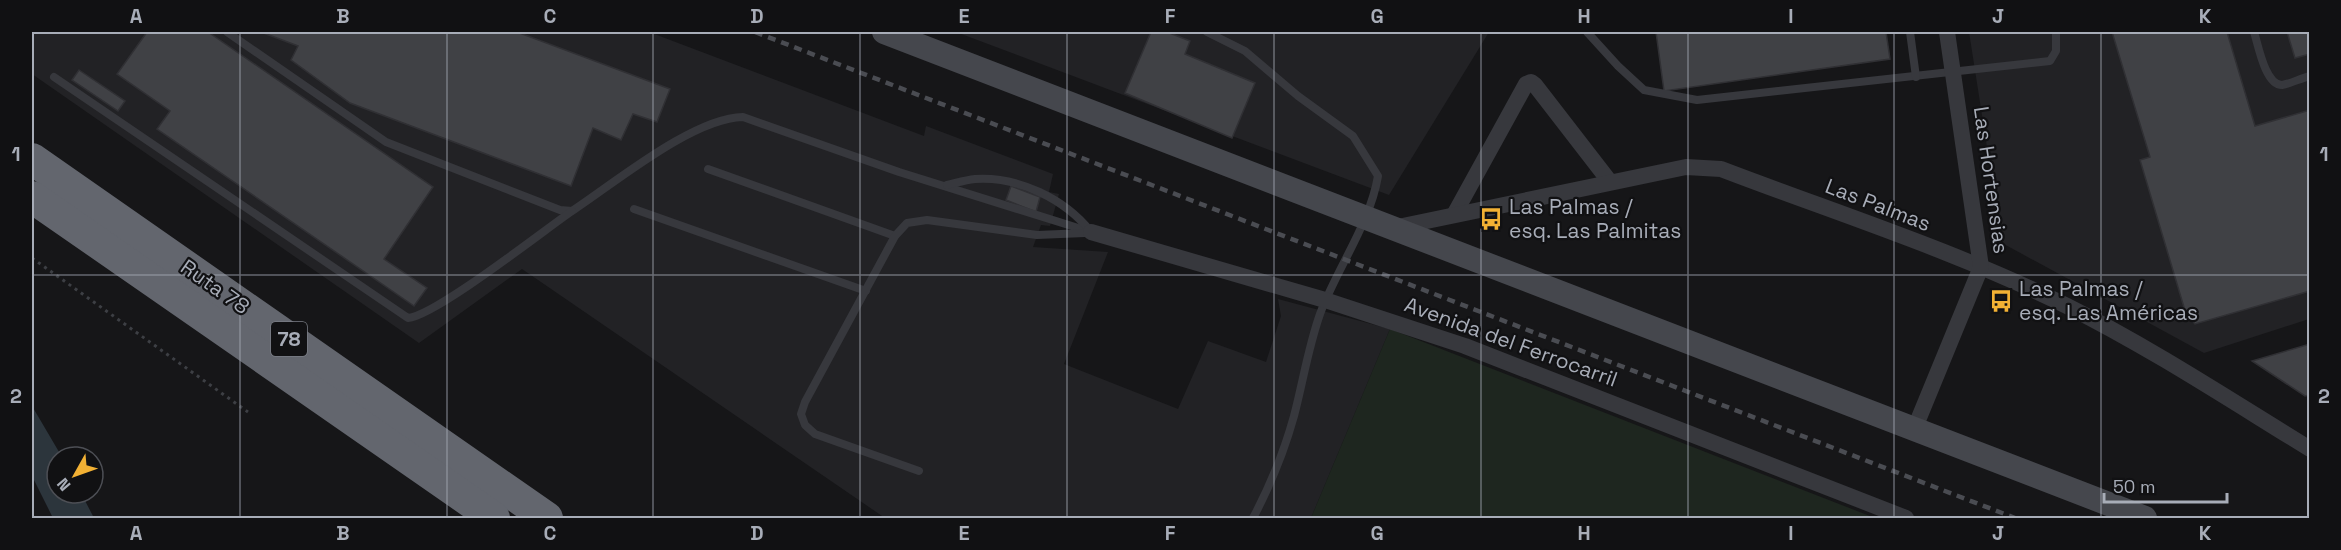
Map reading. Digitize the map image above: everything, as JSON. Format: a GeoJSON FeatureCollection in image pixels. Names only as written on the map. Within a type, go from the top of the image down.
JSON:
{"type":"FeatureCollection","features":[{"type":"Feature","properties":{"kind":"highway","name":"Ruta 78"},"geometry":{"type":"LineString","coordinates":[[32,159],[547,519]]}},
{"type":"Feature","properties":{"kind":"highway","name":"Ruta 78"},"geometry":{"type":"LineString","coordinates":[[32,196],[494,519]]}},
{"type":"Feature","properties":{"kind":"main road"},"geometry":{"type":"LineString","coordinates":[[884,32],[2145,519]]}},
{"type":"Feature","properties":{"kind":"street","name":"Las Hortensias"},"geometry":{"type":"LineString","coordinates":[[1914,430],[1981,267],[1947,32]]}},
{"type":"Feature","properties":{"kind":"street"},"geometry":{"type":"LineString","coordinates":[[1455,213],[1526,84],[1531,82],[1610,182]]}},
{"type":"Feature","properties":{"kind":"street","name":"Las Palmas"},"geometry":{"type":"LineString","coordinates":[[1393,228],[1455,213],[1686,167],[1721,169],[1981,267],[2067,306],[2155,353],[2310,449]]}},
{"type":"Feature","properties":{"kind":"street","name":"Avenida del Ferrocarril"},"geometry":{"type":"LineString","coordinates":[[1091,232],[1325,300],[1465,346],[1906,519]]}},
{"type":"Feature","properties":{"kind":"lane"},"geometry":{"type":"LineString","coordinates":[[226,32],[386,142],[560,210],[572,211]]}},
{"type":"Feature","properties":{"kind":"lane"},"geometry":{"type":"LineString","coordinates":[[1207,32],[1245,51],[1298,96],[1353,136],[1378,176],[1374,200],[1325,300],[1308,346],[1287,440],[1253,519]]}},
{"type":"Feature","properties":{"kind":"lane"},"geometry":{"type":"LineString","coordinates":[[1587,32],[1644,90],[1697,100],[2050,61],[2056,51],[2056,32]]}},
{"type":"Feature","properties":{"kind":"lane"},"geometry":{"type":"LineString","coordinates":[[1910,32],[1916,77]]}},
{"type":"Feature","properties":{"kind":"lane"},"geometry":{"type":"LineString","coordinates":[[2254,32],[2268,77],[2274,82],[2280,85],[2310,76]]}},
{"type":"Feature","properties":{"kind":"lane"},"geometry":{"type":"LineString","coordinates":[[54,77],[408,318],[418,317],[450,297],[572,211],[692,131],[732,117],[755,120],[899,172],[1091,232]]}},
{"type":"Feature","properties":{"kind":"lane"},"geometry":{"type":"LineString","coordinates":[[708,169],[894,236]]}},
{"type":"Feature","properties":{"kind":"lane"},"geometry":{"type":"LineString","coordinates":[[946,186],[975,179],[1001,181],[1026,187],[1060,203],[1081,219],[1091,232]]}},
{"type":"Feature","properties":{"kind":"lane"},"geometry":{"type":"LineString","coordinates":[[634,209],[866,291]]}},
{"type":"Feature","properties":{"kind":"lane"},"geometry":{"type":"LineString","coordinates":[[919,471],[815,434],[806,425],[801,414],[805,402],[894,236],[907,223],[927,220],[1037,236],[1091,232]]}},
{"type":"Feature","properties":{"kind":"path"},"geometry":{"type":"LineString","coordinates":[[32,258],[182,362],[248,412]]}},
{"type":"Feature","properties":{"kind":"shaded area"},"geometry":{"type":"Polygon","coordinates":[[[32,32],[649,32],[924,136],[926,126],[1053,174],[1049,192],[1059,194],[1050,226],[1041,225],[1033,247],[1108,252],[1064,364],[1178,409],[1208,341],[1266,362],[1281,316],[1278,299],[1390,329],[1311,518],[885,518],[522,269],[419,343],[32,74],[32,32]]]}},
{"type":"Feature","properties":{"kind":"shaded area"},"geometry":{"type":"Polygon","coordinates":[[[956,32],[1489,32],[1389,195],[956,32]]]}},
{"type":"Feature","properties":{"kind":"shaded area"},"geometry":{"type":"Polygon","coordinates":[[[1969,32],[2309,32],[2309,319],[2204,353],[2002,243],[1969,32]]]}},
{"type":"Feature","properties":{"kind":"shaded area"},"geometry":{"type":"Polygon","coordinates":[[[1390,329],[1875,518],[1311,518],[1390,329]]]}},
{"type":"Feature","properties":{"kind":"shaded area"},"geometry":{"type":"Polygon","coordinates":[[[32,406],[55,445],[45,445],[45,502],[32,476],[32,406]]]}},
{"type":"Feature","properties":{"kind":"shaded area"},"geometry":{"type":"Polygon","coordinates":[[[46,505],[87,505],[94,518],[53,518],[46,505]]]}},
{"type":"Feature","properties":{"kind":"building"},"geometry":{"type":"Polygon","coordinates":[[[147,32],[208,32],[433,187],[384,259],[427,288],[414,306],[157,129],[170,111],[117,74],[147,32]]]}},
{"type":"Feature","properties":{"kind":"building"},"geometry":{"type":"Polygon","coordinates":[[[261,32],[517,32],[670,89],[657,122],[633,114],[621,140],[593,128],[571,186],[350,103],[291,60],[298,46],[261,32]]]}},
{"type":"Feature","properties":{"kind":"building"},"geometry":{"type":"Polygon","coordinates":[[[1151,32],[1167,32],[1190,41],[1185,54],[1255,83],[1232,138],[1125,93],[1151,32]]]}},
{"type":"Feature","properties":{"kind":"building"},"geometry":{"type":"Polygon","coordinates":[[[1656,32],[1886,32],[1890,59],[1664,91],[1656,32]]]}},
{"type":"Feature","properties":{"kind":"building"},"geometry":{"type":"Polygon","coordinates":[[[2112,32],[2227,32],[2255,126],[2310,110],[2310,291],[2195,324],[2186,314],[2140,160],[2150,157],[2112,32]]]}},
{"type":"Feature","properties":{"kind":"building"},"geometry":{"type":"Polygon","coordinates":[[[2287,32],[2310,32],[2310,54],[2295,58],[2287,32]]]}},
{"type":"Feature","properties":{"kind":"building"},"geometry":{"type":"Polygon","coordinates":[[[79,70],[125,101],[118,111],[72,80],[79,70]]]}},
{"type":"Feature","properties":{"kind":"building"},"geometry":{"type":"Polygon","coordinates":[[[1011,186],[1040,197],[1036,212],[1006,200],[1011,186]]]}},
{"type":"Feature","properties":{"kind":"building"},"geometry":{"type":"Polygon","coordinates":[[[2310,344],[2310,395],[2305,396],[2252,361],[2310,344]]]}},
{"type":"Feature","properties":{"kind":"railway"},"geometry":{"type":"LineString","coordinates":[[755,32],[2015,518]]}},
{"type":"Feature","properties":{"kind":"place","name":"Las Palmas / esq. Las Palmitas"},"geometry":{"type":"Point","coordinates":[1491,219]}},
{"type":"Feature","properties":{"kind":"place","name":"Las Palmas / esq. Las Américas"},"geometry":{"type":"Point","coordinates":[2001,301]}}]}
